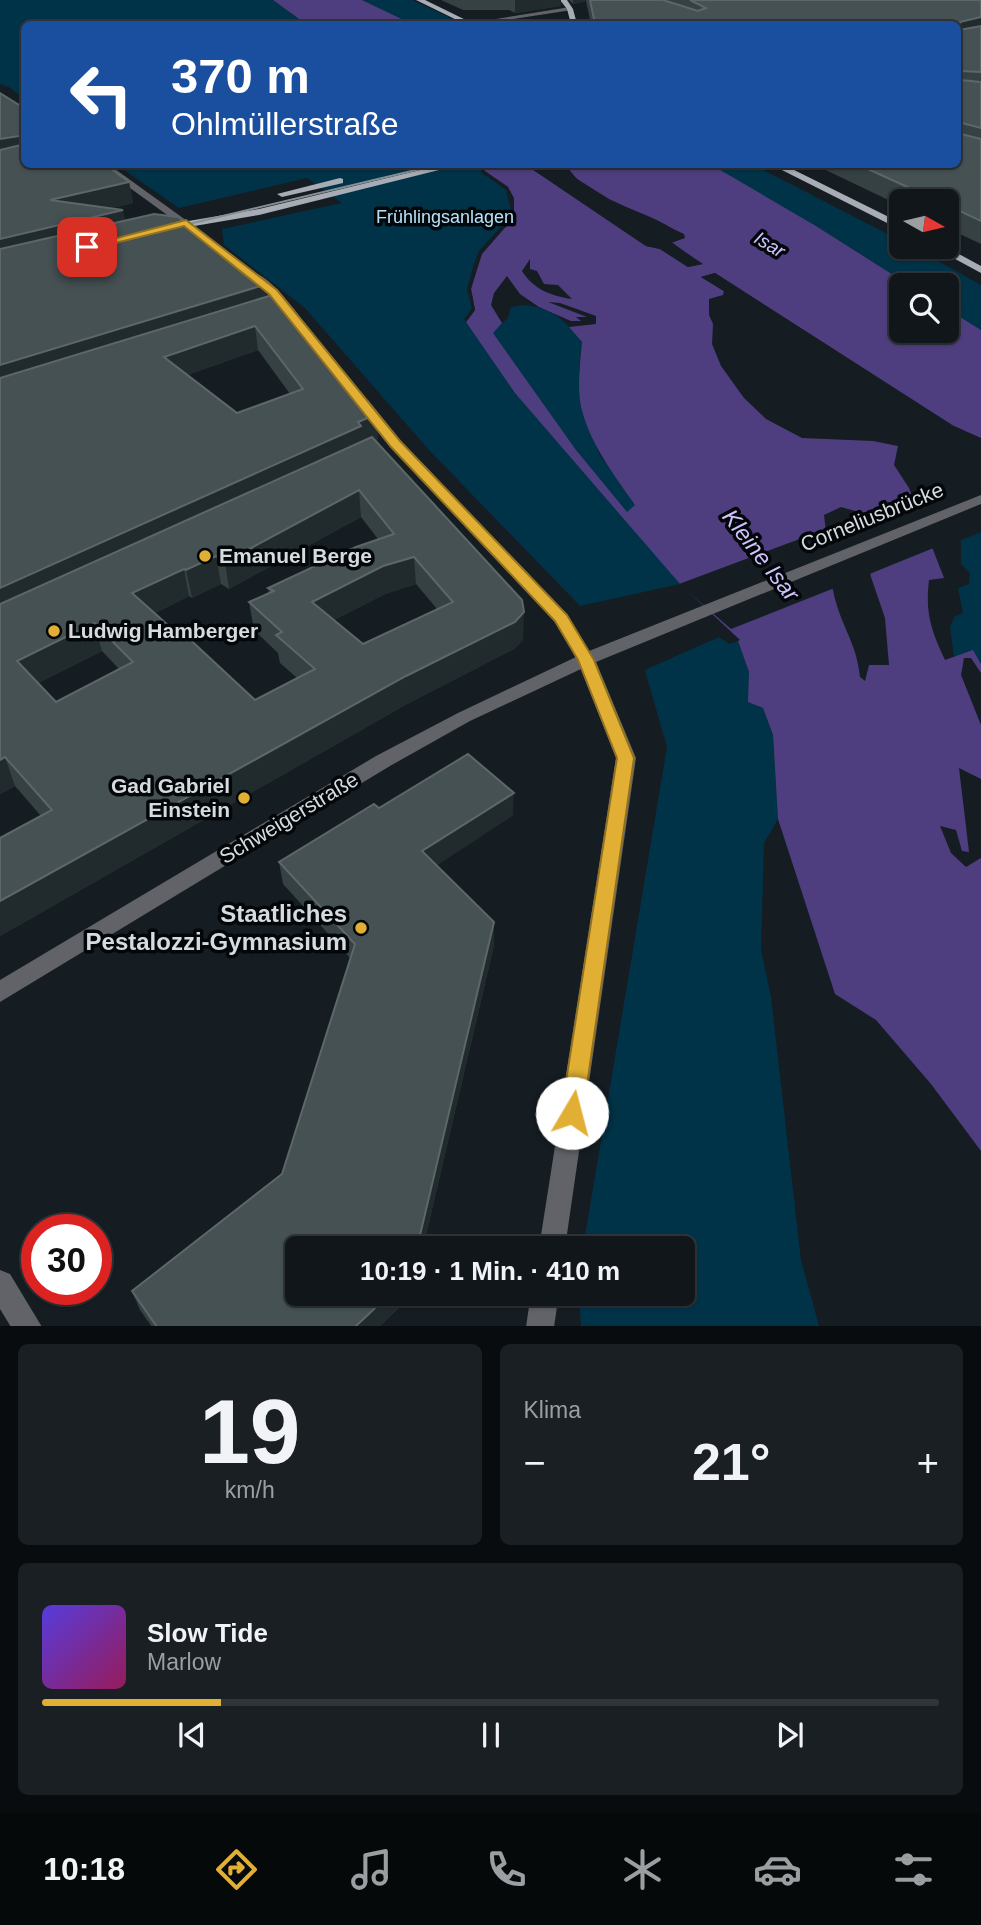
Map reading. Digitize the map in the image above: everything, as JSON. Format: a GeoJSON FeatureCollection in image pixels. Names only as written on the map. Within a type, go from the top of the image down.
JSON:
{"type":"FeatureCollection","features":[{"type":"Feature","properties":{"kind":"main road"},"geometry":{"type":"LineString","coordinates":[[419,0],[464,21]]}},
{"type":"Feature","properties":{"kind":"main road"},"geometry":{"type":"LineString","coordinates":[[563,0],[570,9],[573,21]]}},
{"type":"Feature","properties":{"kind":"main road"},"geometry":{"type":"LineString","coordinates":[[186,223],[208,211],[396,168]]}},
{"type":"Feature","properties":{"kind":"main road"},"geometry":{"type":"LineString","coordinates":[[150,232],[321,198],[443,168]]}},
{"type":"Feature","properties":{"kind":"main road"},"geometry":{"type":"LineString","coordinates":[[783,168],[889,221]]}},
{"type":"Feature","properties":{"kind":"main road"},"geometry":{"type":"LineString","coordinates":[[959,258],[981,270]]}},
{"type":"Feature","properties":{"kind":"street"},"geometry":{"type":"LineString","coordinates":[[490,21],[570,9]]}},
{"type":"Feature","properties":{"kind":"street"},"geometry":{"type":"LineString","coordinates":[[107,168],[204,236]]}},
{"type":"Feature","properties":{"kind":"street"},"geometry":{"type":"LineString","coordinates":[[242,267],[273,292],[280,310],[302,327]]}},
{"type":"Feature","properties":{"kind":"street"},"geometry":{"type":"LineString","coordinates":[[353,391],[390,447],[561,618],[586,660],[626,758],[554,1236]]}},
{"type":"Feature","properties":{"kind":"street","name":"Corneliusbrücke"},"geometry":{"type":"LineString","coordinates":[[586,660],[707,608],[977,500]]}},
{"type":"Feature","properties":{"kind":"street","name":"Schweigerstraße"},"geometry":{"type":"LineString","coordinates":[[0,992],[383,761],[464,717],[586,660]]}},
{"type":"Feature","properties":{"kind":"street"},"geometry":{"type":"LineString","coordinates":[[0,1284],[28,1326]]}},
{"type":"Feature","properties":{"kind":"street"},"geometry":{"type":"LineString","coordinates":[[540,1326],[543,1306]]}},
{"type":"Feature","properties":{"kind":"green space"},"geometry":{"type":"Polygon","coordinates":[[[0,0],[273,0],[302,21],[21,21],[21,96],[0,84],[0,0]]]}},
{"type":"Feature","properties":{"kind":"green space"},"geometry":{"type":"Polygon","coordinates":[[[362,0],[412,0],[457,21],[406,21],[362,0]]]}},
{"type":"Feature","properties":{"kind":"green space","name":"Frühlingsanlagen"},"geometry":{"type":"Polygon","coordinates":[[[121,168],[485,168],[508,187],[515,203],[466,322],[680,584],[580,606],[429,450],[305,308],[224,245],[222,229],[342,203],[307,178],[179,208],[121,168]]]}},
{"type":"Feature","properties":{"kind":"green space"},"geometry":{"type":"Polygon","coordinates":[[[715,168],[760,168],[889,235],[889,259],[934,259],[981,285],[981,330],[959,316],[959,273],[890,273],[816,226],[715,168]]]}},
{"type":"Feature","properties":{"kind":"green space"},"geometry":{"type":"Polygon","coordinates":[[[525,305],[544,309],[558,316],[582,342],[579,371],[599,454],[636,505],[626,513],[576,450],[492,332],[508,318],[511,307],[525,305]]]}},
{"type":"Feature","properties":{"kind":"green space"},"geometry":{"type":"Polygon","coordinates":[[[981,532],[981,664],[973,651],[954,657],[950,627],[955,616],[963,613],[958,588],[969,584],[970,573],[961,564],[961,540],[981,532]]]}},
{"type":"Feature","properties":{"kind":"green space"},"geometry":{"type":"Polygon","coordinates":[[[719,637],[729,644],[738,641],[749,672],[749,702],[763,708],[773,735],[778,819],[764,843],[761,950],[771,997],[801,1260],[819,1326],[581,1326],[580,1306],[695,1306],[695,1236],[585,1236],[667,747],[645,670],[719,637]]]}},
{"type":"Feature","properties":{"kind":"water"},"geometry":{"type":"Polygon","coordinates":[[[273,0],[362,0],[406,21],[302,21],[273,0]]]}},
{"type":"Feature","properties":{"kind":"water"},"geometry":{"type":"Polygon","coordinates":[[[482,168],[530,168],[646,246],[660,249],[688,267],[702,264],[670,241],[685,238],[672,228],[590,189],[569,168],[717,168],[890,273],[889,343],[959,343],[959,316],[981,330],[981,438],[952,425],[715,273],[701,277],[724,291],[723,295],[709,299],[709,315],[713,324],[712,344],[721,366],[744,398],[766,419],[802,438],[873,441],[898,446],[894,465],[909,488],[944,578],[929,580],[930,621],[936,639],[945,660],[973,650],[981,664],[981,673],[971,658],[964,658],[961,675],[981,725],[981,779],[959,768],[969,852],[962,851],[956,830],[940,826],[951,853],[966,867],[981,858],[981,1151],[931,1084],[876,1020],[835,994],[778,819],[773,735],[763,708],[748,702],[749,672],[738,641],[740,640],[680,584],[515,393],[466,322],[475,310],[471,289],[482,253],[509,223],[514,211],[508,187],[482,168]],[[530,259],[522,271],[537,287],[550,294],[572,299],[558,285],[544,284],[537,271],[530,269],[530,259]],[[507,276],[494,293],[491,305],[502,323],[493,333],[576,450],[627,512],[635,505],[599,450],[581,406],[579,378],[582,342],[569,327],[596,324],[596,316],[560,303],[548,302],[587,317],[576,317],[581,321],[571,321],[539,307],[520,294],[507,276]],[[841,507],[824,515],[835,598],[854,650],[860,677],[865,681],[869,665],[889,665],[885,618],[871,577],[859,512],[841,507]]]}},
{"type":"Feature","properties":{"kind":"pier"},"geometry":{"type":"Polygon","coordinates":[[[479,168],[485,168],[485,171],[508,187],[514,198],[514,211],[509,223],[482,254],[471,289],[475,310],[466,322],[464,319],[472,309],[467,289],[479,251],[506,221],[511,210],[506,190],[479,168]]]}},
{"type":"Feature","properties":{"kind":"pier"},"geometry":{"type":"Polygon","coordinates":[[[530,168],[538,168],[647,243],[662,246],[689,264],[694,262],[666,243],[668,238],[682,236],[625,212],[580,186],[564,168],[568,168],[574,177],[609,199],[684,234],[685,238],[671,243],[703,264],[688,267],[660,249],[646,246],[530,168]]]}},
{"type":"Feature","properties":{"kind":"pier"},"geometry":{"type":"Polygon","coordinates":[[[715,273],[952,425],[944,424],[714,276],[709,278],[727,289],[727,293],[701,277],[715,273]]]}},
{"type":"Feature","properties":{"kind":"pier"},"geometry":{"type":"Polygon","coordinates":[[[915,495],[936,547],[867,575],[856,518],[915,495]]]}},
{"type":"Feature","properties":{"kind":"pier"},"geometry":{"type":"Polygon","coordinates":[[[829,528],[837,587],[731,629],[679,584],[829,528]]]}},
{"type":"Feature","properties":{"kind":"building"},"geometry":{"type":"Polygon","coordinates":[[[590,0],[663,0],[698,11],[706,8],[690,0],[981,0],[981,17],[961,21],[594,21],[590,0]]]}},
{"type":"Feature","properties":{"kind":"building"},"geometry":{"type":"Polygon","coordinates":[[[981,26],[981,72],[961,71],[961,30],[981,26]]]}},
{"type":"Feature","properties":{"kind":"building"},"geometry":{"type":"Polygon","coordinates":[[[961,80],[981,82],[981,128],[961,124],[961,80]]]}},
{"type":"Feature","properties":{"kind":"building"},"geometry":{"type":"Polygon","coordinates":[[[0,93],[21,106],[21,137],[0,139],[0,93]]]}},
{"type":"Feature","properties":{"kind":"building"},"geometry":{"type":"Polygon","coordinates":[[[961,134],[981,139],[981,221],[959,211],[959,189],[912,189],[866,168],[961,168],[961,134]]]}},
{"type":"Feature","properties":{"kind":"building"},"geometry":{"type":"Polygon","coordinates":[[[21,145],[21,168],[110,168],[129,182],[50,200],[123,210],[0,239],[0,150],[21,145]]]}},
{"type":"Feature","properties":{"kind":"building"},"geometry":{"type":"Polygon","coordinates":[[[154,214],[178,217],[267,284],[0,365],[0,249],[154,214]]]}},
{"type":"Feature","properties":{"kind":"building"},"geometry":{"type":"Polygon","coordinates":[[[279,293],[377,414],[358,422],[361,426],[0,588],[0,378],[279,293]],[[255,326],[164,357],[237,413],[303,389],[255,326]]]}},
{"type":"Feature","properties":{"kind":"building"},"geometry":{"type":"Polygon","coordinates":[[[372,437],[522,600],[524,612],[515,622],[406,676],[0,901],[0,838],[52,810],[5,757],[0,760],[0,604],[372,437]],[[359,490],[225,562],[216,556],[132,593],[179,635],[183,633],[255,700],[315,669],[276,635],[282,632],[249,602],[274,591],[268,588],[356,547],[394,534],[359,490]],[[414,557],[383,566],[312,602],[363,644],[453,602],[414,557]],[[94,623],[17,661],[56,702],[133,662],[94,623]]]}},
{"type":"Feature","properties":{"kind":"building"},"geometry":{"type":"Polygon","coordinates":[[[468,754],[514,793],[422,851],[494,922],[420,1236],[285,1236],[285,1306],[377,1306],[356,1326],[156,1326],[132,1291],[282,1174],[355,944],[279,862],[374,804],[379,808],[468,754]]]}},
{"type":"Feature","properties":{"kind":"tram line"},"geometry":{"type":"LineString","coordinates":[[168,229],[424,168]]}},
{"type":"Feature","properties":{"kind":"place","name":"Emanuel Berge"},"geometry":{"type":"Point","coordinates":[205,556]}},
{"type":"Feature","properties":{"kind":"place","name":"Ludwig Hamberger"},"geometry":{"type":"Point","coordinates":[54,631]}},
{"type":"Feature","properties":{"kind":"place","name":"Gad Gabriel Einstein"},"geometry":{"type":"Point","coordinates":[244,798]}},
{"type":"Feature","properties":{"kind":"place","name":"Staatliches Pestalozzi-Gymnasium"},"geometry":{"type":"Point","coordinates":[361,928]}},
{"type":"Feature","properties":{"kind":"route"},"geometry":{"type":"LineString","coordinates":[[87,247],[186,223],[273,292],[396,444],[561,618],[586,660],[626,758],[572,1113]]}},
{"type":"Feature","properties":{"kind":"water label","name":"Isar"},"geometry":{"type":"Point","coordinates":[770,244]}},
{"type":"Feature","properties":{"kind":"water label","name":"Kleine Isar"},"geometry":{"type":"Point","coordinates":[761,555]}}]}
